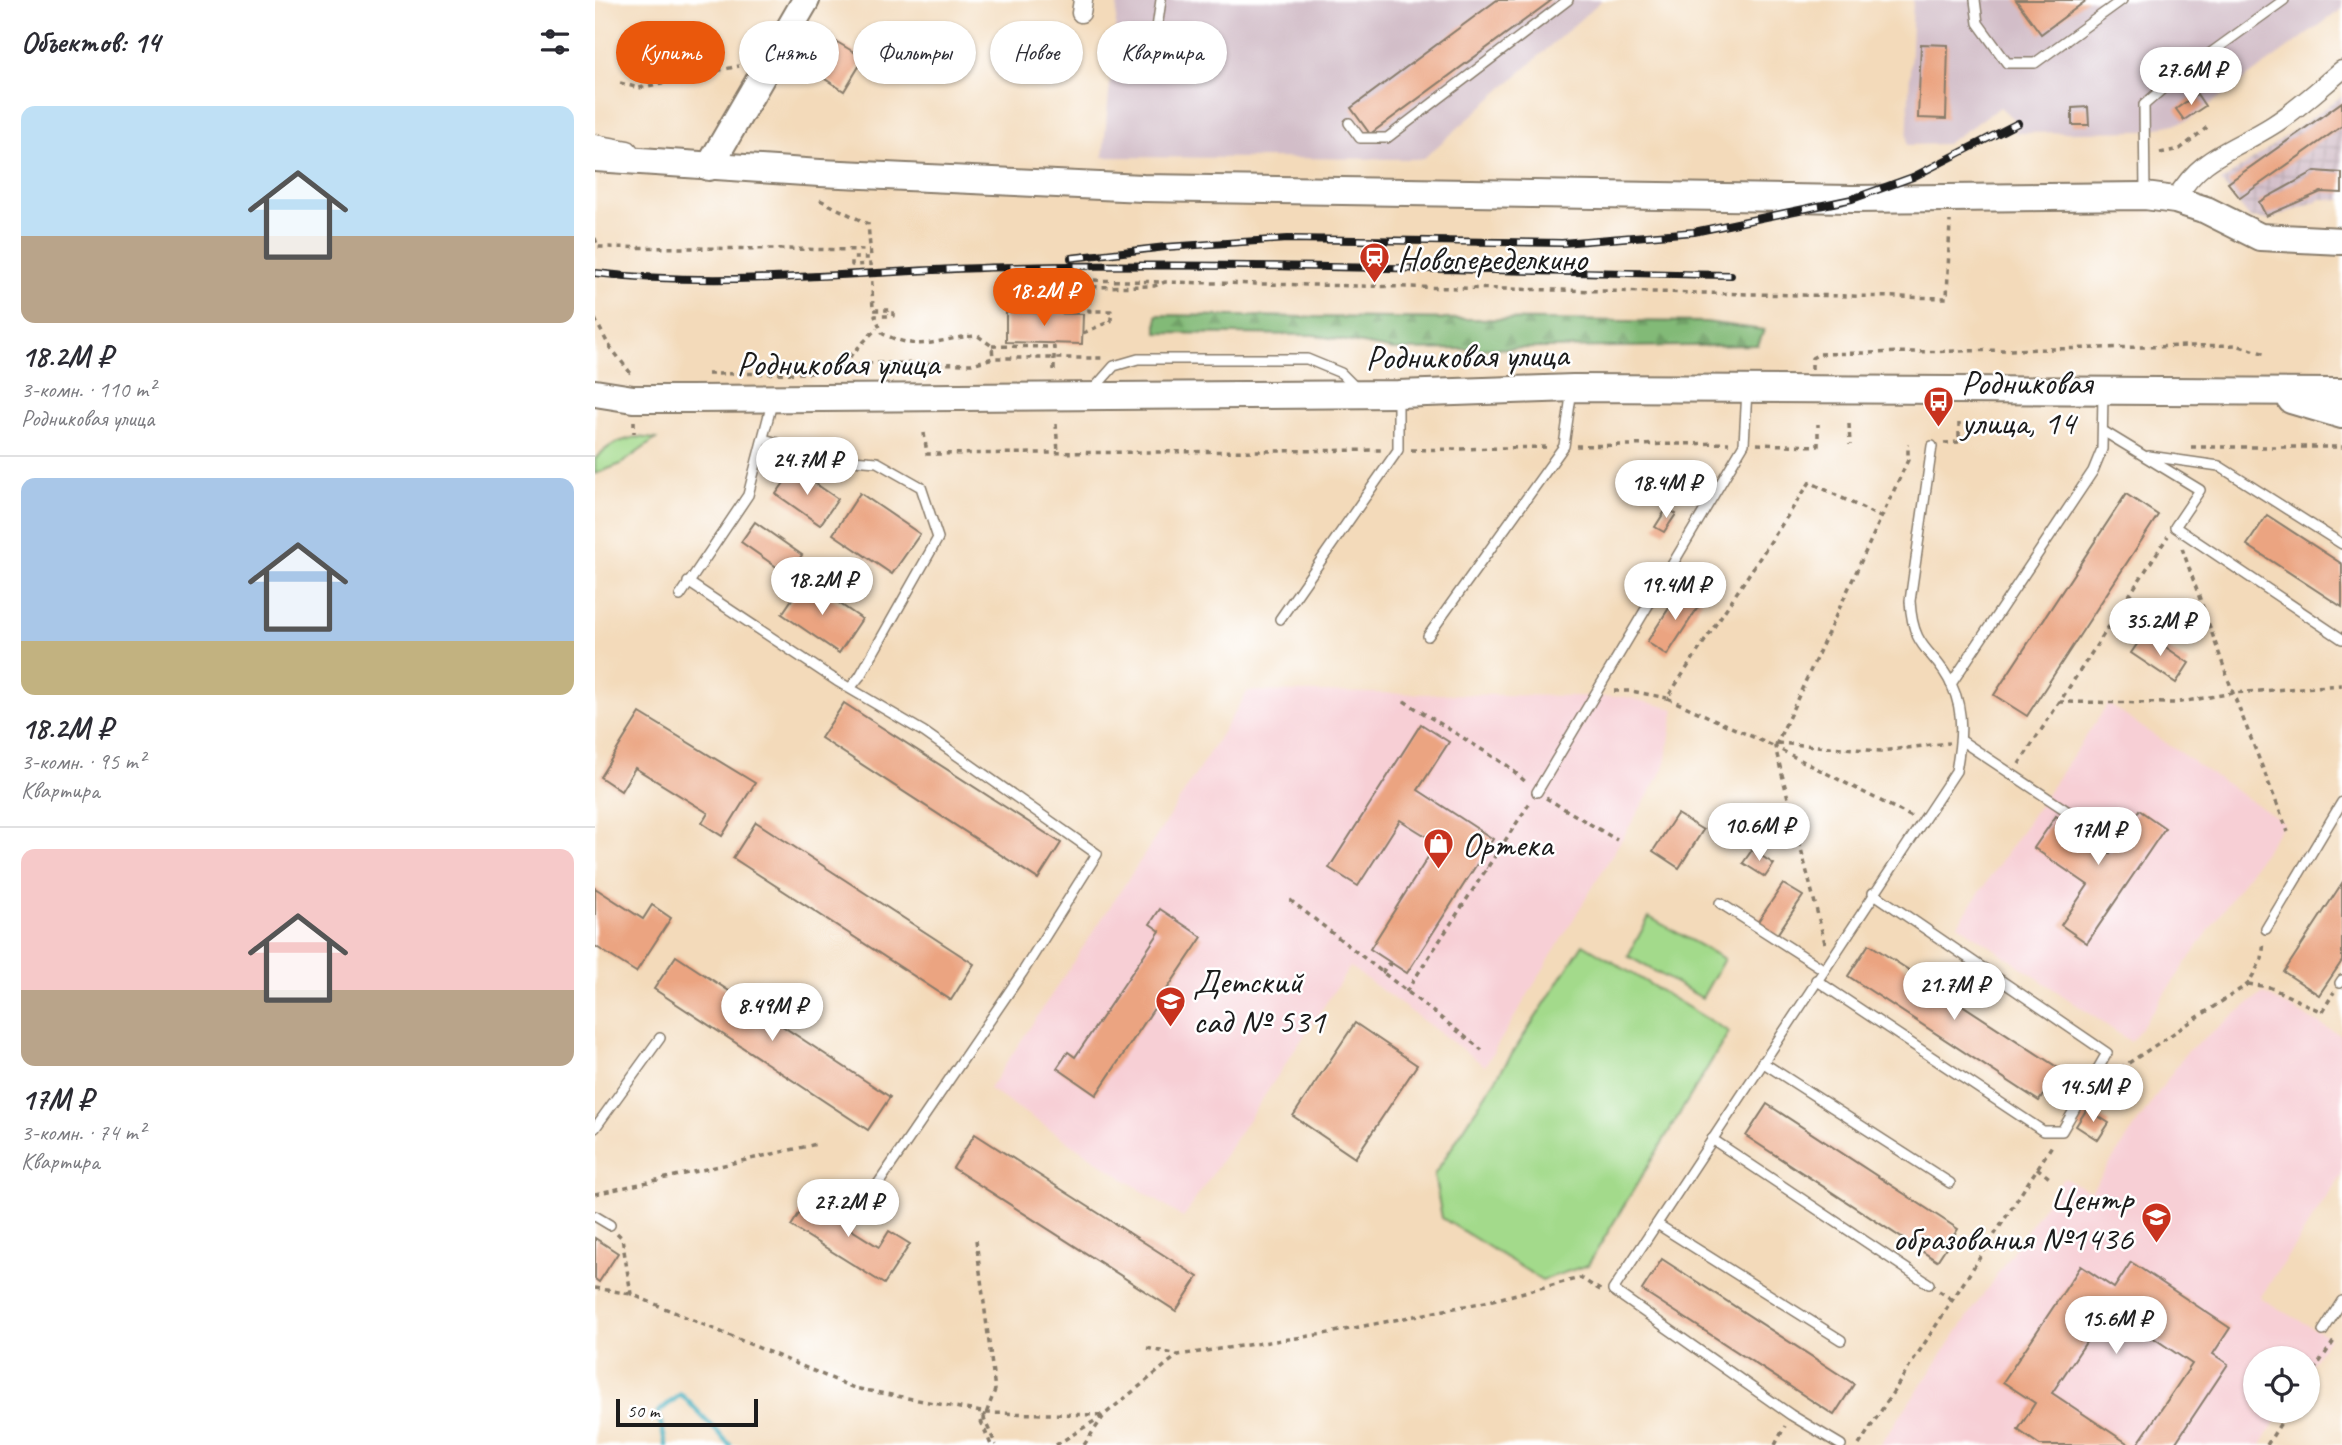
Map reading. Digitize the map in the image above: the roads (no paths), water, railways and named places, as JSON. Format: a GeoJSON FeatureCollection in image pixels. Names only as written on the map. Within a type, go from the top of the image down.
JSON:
{"type":"FeatureCollection","features":[{"type":"Feature","properties":{"kind":"main road"},"geometry":{"type":"LineString","coordinates":[[709,167],[806,0]]}},
{"type":"Feature","properties":{"kind":"main road"},"geometry":{"type":"LineString","coordinates":[[595,158],[709,167],[1143,188],[1852,200],[2145,196],[2175,200],[2206,210],[2260,237],[2342,240]]}},
{"type":"Feature","properties":{"kind":"main road","name":"Родниковая улица"},"geometry":{"type":"LineString","coordinates":[[595,393],[633,399],[1398,394],[1573,388],[1748,388],[1814,391],[1864,388],[2103,388],[2342,392]]}},
{"type":"Feature","properties":{"kind":"main road"},"geometry":{"type":"LineString","coordinates":[[2263,391],[2342,415]]}},
{"type":"Feature","properties":{"kind":"street"},"geometry":{"type":"LineString","coordinates":[[2175,200],[2188,177],[2210,159],[2274,125],[2342,71]]}},
{"type":"Feature","properties":{"kind":"street"},"geometry":{"type":"LineString","coordinates":[[595,144],[631,150],[650,161]]}},
{"type":"Feature","properties":{"kind":"lane"},"geometry":{"type":"LineString","coordinates":[[1158,21],[1161,0]]}},
{"type":"Feature","properties":{"kind":"lane"},"geometry":{"type":"LineString","coordinates":[[1349,123],[1360,138],[1387,138],[1569,0]]}},
{"type":"Feature","properties":{"kind":"lane"},"geometry":{"type":"LineString","coordinates":[[1975,0],[1978,23],[2007,63],[2035,63],[2122,0]]}},
{"type":"Feature","properties":{"kind":"lane"},"geometry":{"type":"LineString","coordinates":[[2145,196],[2144,105],[2169,83],[2284,0]]}},
{"type":"Feature","properties":{"kind":"lane"},"geometry":{"type":"LineString","coordinates":[[1087,397],[1114,366],[1138,359],[1307,359],[1341,373],[1363,394]]}},
{"type":"Feature","properties":{"kind":"lane"},"geometry":{"type":"LineString","coordinates":[[1428,636],[1564,446],[1573,388]]}},
{"type":"Feature","properties":{"kind":"lane"},"geometry":{"type":"LineString","coordinates":[[1537,792],[1744,444],[1748,388]]}},
{"type":"Feature","properties":{"kind":"lane"},"geometry":{"type":"LineString","coordinates":[[1951,684],[2093,471],[2102,449],[2103,388]]}},
{"type":"Feature","properties":{"kind":"lane"},"geometry":{"type":"LineString","coordinates":[[1280,619],[1398,450],[1398,394]]}},
{"type":"Feature","properties":{"kind":"lane"},"geometry":{"type":"LineString","coordinates":[[680,596],[748,495],[773,398]]}},
{"type":"Feature","properties":{"kind":"lane"},"geometry":{"type":"LineString","coordinates":[[2103,431],[2200,490],[2175,527],[2342,639]]}},
{"type":"Feature","properties":{"kind":"lane"},"geometry":{"type":"LineString","coordinates":[[764,439],[827,458],[877,462],[921,487],[938,538],[851,687]]}},
{"type":"Feature","properties":{"kind":"lane"},"geometry":{"type":"LineString","coordinates":[[1841,1445],[1791,1415],[1613,1290],[1873,892],[1956,771],[1962,741],[1958,704],[1951,684],[1926,653],[1911,622],[1910,601],[1932,446]]}},
{"type":"Feature","properties":{"kind":"lane"},"geometry":{"type":"LineString","coordinates":[[2144,456],[2219,466],[2342,544]]}},
{"type":"Feature","properties":{"kind":"lane"},"geometry":{"type":"LineString","coordinates":[[688,582],[837,681],[924,732],[1097,854],[1022,973],[878,1184]]}},
{"type":"Feature","properties":{"kind":"lane"},"geometry":{"type":"LineString","coordinates":[[1962,741],[2100,833]]}},
{"type":"Feature","properties":{"kind":"lane"},"geometry":{"type":"LineString","coordinates":[[2266,929],[2342,802]]}},
{"type":"Feature","properties":{"kind":"lane"},"geometry":{"type":"LineString","coordinates":[[1816,980],[2043,1131],[2062,1131],[2107,1053],[1873,892]]}},
{"type":"Feature","properties":{"kind":"lane"},"geometry":{"type":"LineString","coordinates":[[1720,903],[1791,952],[1823,969]]}},
{"type":"Feature","properties":{"kind":"lane"},"geometry":{"type":"LineString","coordinates":[[595,1128],[660,1038]]}},
{"type":"Feature","properties":{"kind":"lane"},"geometry":{"type":"LineString","coordinates":[[1762,1062],[1949,1183]]}},
{"type":"Feature","properties":{"kind":"lane"},"geometry":{"type":"LineString","coordinates":[[1712,1139],[1929,1284]]}},
{"type":"Feature","properties":{"kind":"lane"},"geometry":{"type":"LineString","coordinates":[[595,1216],[610,1225]]}},
{"type":"Feature","properties":{"kind":"lane"},"geometry":{"type":"LineString","coordinates":[[1657,1224],[1841,1340]]}},
{"type":"Feature","properties":{"kind":"lane"},"geometry":{"type":"LineString","coordinates":[[2323,1331],[2342,1301]]}},
{"type":"Feature","properties":{"kind":"waterway"},"geometry":{"type":"LineString","coordinates":[[666,1445],[658,1412],[681,1394],[730,1445]]}},
{"type":"Feature","properties":{"kind":"railway"},"geometry":{"type":"LineString","coordinates":[[1071,258],[1166,247],[1288,239],[1562,243],[1694,232],[1852,199],[1913,177],[2018,123]]}},
{"type":"Feature","properties":{"kind":"railway"},"geometry":{"type":"LineString","coordinates":[[595,273],[753,279],[964,268],[1195,266],[1731,275]]}},
{"type":"Feature","properties":{"kind":"place","name":"Новопеределкино"},"geometry":{"type":"Point","coordinates":[1374,285]}},
{"type":"Feature","properties":{"kind":"place","name":"Родниковая улица, 14"},"geometry":{"type":"Point","coordinates":[1938,429]}},
{"type":"Feature","properties":{"kind":"place","name":"Ортека"},"geometry":{"type":"Point","coordinates":[1439,871]}},
{"type":"Feature","properties":{"kind":"place","name":"Детский сад № 531"},"geometry":{"type":"Point","coordinates":[1170,1028]}},
{"type":"Feature","properties":{"kind":"place","name":"Центр образования №1436"},"geometry":{"type":"Point","coordinates":[2156,1245]}}]}
